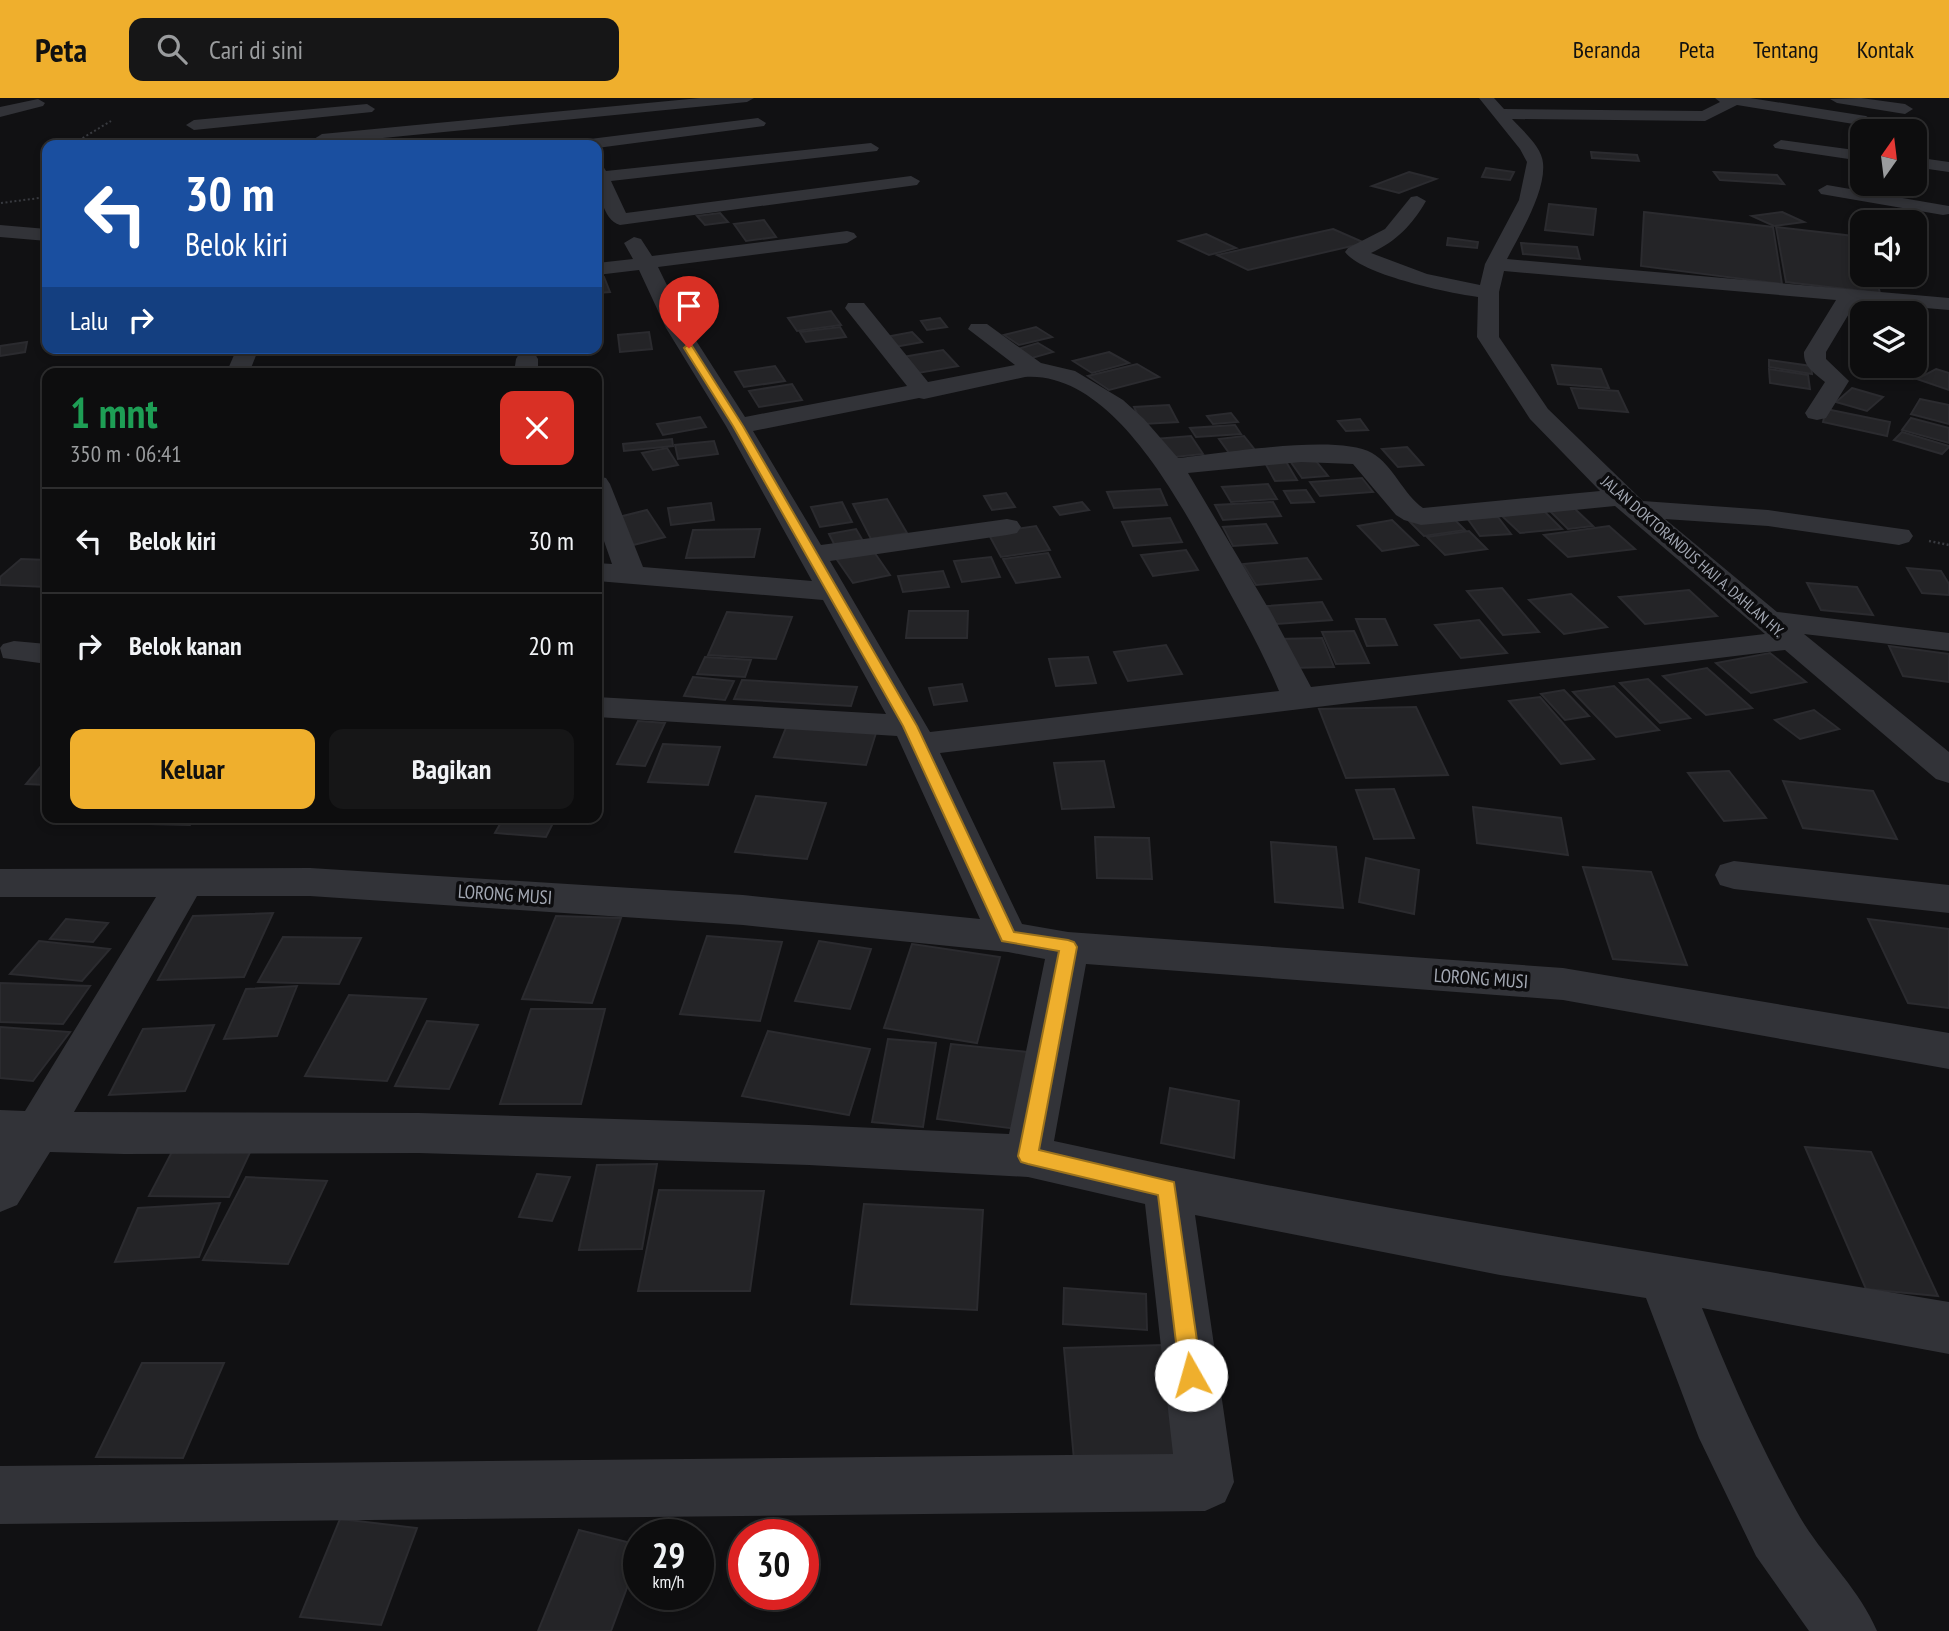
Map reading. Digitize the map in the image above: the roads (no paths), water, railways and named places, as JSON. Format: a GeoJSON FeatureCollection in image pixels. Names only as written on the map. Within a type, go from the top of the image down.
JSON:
{"type":"FeatureCollection","features":[{"type":"Feature","properties":{"kind":"street"},"geometry":{"type":"LineString","coordinates":[[545,98],[573,134]]}},
{"type":"Feature","properties":{"kind":"street"},"geometry":{"type":"LineString","coordinates":[[573,134],[747,98]]}},
{"type":"Feature","properties":{"kind":"street"},"geometry":{"type":"LineString","coordinates":[[1486,98],[1512,129],[1687,117],[1785,98]]}},
{"type":"Feature","properties":{"kind":"street"},"geometry":{"type":"LineString","coordinates":[[1828,98],[1905,108]]}},
{"type":"Feature","properties":{"kind":"street"},"geometry":{"type":"LineString","coordinates":[[1631,100],[1711,114]]}},
{"type":"Feature","properties":{"kind":"street"},"geometry":{"type":"LineString","coordinates":[[0,112],[38,103]]}},
{"type":"Feature","properties":{"kind":"street"},"geometry":{"type":"LineString","coordinates":[[1744,104],[1852,119]]}},
{"type":"Feature","properties":{"kind":"street"},"geometry":{"type":"LineString","coordinates":[[194,125],[377,108]]}},
{"type":"Feature","properties":{"kind":"street"},"geometry":{"type":"LineString","coordinates":[[322,139],[573,134],[758,123]]}},
{"type":"Feature","properties":{"kind":"street","name":"JALAN DOKTORANDUS HAJI A. DAHLAN HY."},"geometry":{"type":"LineString","coordinates":[[1512,129],[1535,162],[1528,200],[1495,264],[1489,292],[1488,337],[1502,360],[1539,414],[1629,503],[1895,729],[1949,771]]}},
{"type":"Feature","properties":{"kind":"street"},"geometry":{"type":"LineString","coordinates":[[1780,145],[1850,154]]}},
{"type":"Feature","properties":{"kind":"street"},"geometry":{"type":"LineString","coordinates":[[602,175],[871,148]]}},
{"type":"Feature","properties":{"kind":"street"},"geometry":{"type":"LineString","coordinates":[[1799,163],[1850,169]]}},
{"type":"Feature","properties":{"kind":"street"},"geometry":{"type":"LineString","coordinates":[[1927,164],[1949,167]]}},
{"type":"Feature","properties":{"kind":"street"},"geometry":{"type":"LineString","coordinates":[[1927,180],[1949,183]]}},
{"type":"Feature","properties":{"kind":"street"},"geometry":{"type":"LineString","coordinates":[[602,221],[911,181]]}},
{"type":"Feature","properties":{"kind":"street"},"geometry":{"type":"LineString","coordinates":[[602,183],[675,322],[738,426],[914,735],[1008,937]]}},
{"type":"Feature","properties":{"kind":"street"},"geometry":{"type":"LineString","coordinates":[[1827,190],[1946,210],[1949,191]]}},
{"type":"Feature","properties":{"kind":"street"},"geometry":{"type":"LineString","coordinates":[[1416,201],[1404,223],[1379,243],[1355,253],[1384,268],[1442,285],[1489,292]]}},
{"type":"Feature","properties":{"kind":"street"},"geometry":{"type":"LineString","coordinates":[[0,231],[42,235]]}},
{"type":"Feature","properties":{"kind":"street"},"geometry":{"type":"LineString","coordinates":[[602,269],[847,237]]}},
{"type":"Feature","properties":{"kind":"street"},"geometry":{"type":"LineString","coordinates":[[1495,264],[1949,304]]}},
{"type":"Feature","properties":{"kind":"street"},"geometry":{"type":"LineString","coordinates":[[1817,413],[1837,381],[1815,361],[1815,352],[1850,294]]}},
{"type":"Feature","properties":{"kind":"street"},"geometry":{"type":"LineString","coordinates":[[856,308],[924,392]]}},
{"type":"Feature","properties":{"kind":"street"},"geometry":{"type":"LineString","coordinates":[[979,329],[1035,369]]}},
{"type":"Feature","properties":{"kind":"street"},"geometry":{"type":"LineString","coordinates":[[738,426],[1035,369],[1061,372],[1111,401],[1150,437],[1192,498],[1279,652],[1300,700]]}},
{"type":"Feature","properties":{"kind":"street"},"geometry":{"type":"LineString","coordinates":[[1170,467],[1303,455],[1353,454],[1362,458],[1386,481],[1408,512],[1421,517],[1629,503],[1899,536]]}},
{"type":"Feature","properties":{"kind":"street"},"geometry":{"type":"LineString","coordinates":[[602,497],[631,575]]}},
{"type":"Feature","properties":{"kind":"street"},"geometry":{"type":"LineString","coordinates":[[811,555],[1007,527]]}},
{"type":"Feature","properties":{"kind":"street"},"geometry":{"type":"LineString","coordinates":[[602,572],[832,593]]}},
{"type":"Feature","properties":{"kind":"street"},"geometry":{"type":"LineString","coordinates":[[602,707],[914,735],[1300,700],[1780,630],[1949,642]]}},
{"type":"Feature","properties":{"kind":"street"},"geometry":{"type":"LineString","coordinates":[[14,651],[42,654]]}},
{"type":"Feature","properties":{"kind":"street"},"geometry":{"type":"LineString","coordinates":[[1895,729],[1949,736]]}},
{"type":"Feature","properties":{"kind":"street"},"geometry":{"type":"LineString","coordinates":[[1734,875],[1949,899]]}},
{"type":"Feature","properties":{"kind":"street"},"geometry":{"type":"LineString","coordinates":[[0,1190],[20,1130],[127,976],[186,881]]}},
{"type":"Feature","properties":{"kind":"street","name":"LORONG MUSI"},"geometry":{"type":"LineString","coordinates":[[0,883],[310,882],[743,910],[1008,937],[1068,947],[1563,984],[1949,1051]]}},
{"type":"Feature","properties":{"kind":"street"},"geometry":{"type":"LineString","coordinates":[[1028,1156],[1068,947]]}},
{"type":"Feature","properties":{"kind":"street"},"geometry":{"type":"LineString","coordinates":[[20,1130],[124,1134],[419,1133],[809,1144],[1028,1156],[1167,1188],[1500,1252],[1664,1277],[1949,1328]]}},
{"type":"Feature","properties":{"kind":"street"},"geometry":{"type":"LineString","coordinates":[[0,1495],[1205,1482],[1167,1188]]}},
{"type":"Feature","properties":{"kind":"street"},"geometry":{"type":"LineString","coordinates":[[1664,1277],[1718,1418],[1777,1535],[1846,1631]]}}]}
